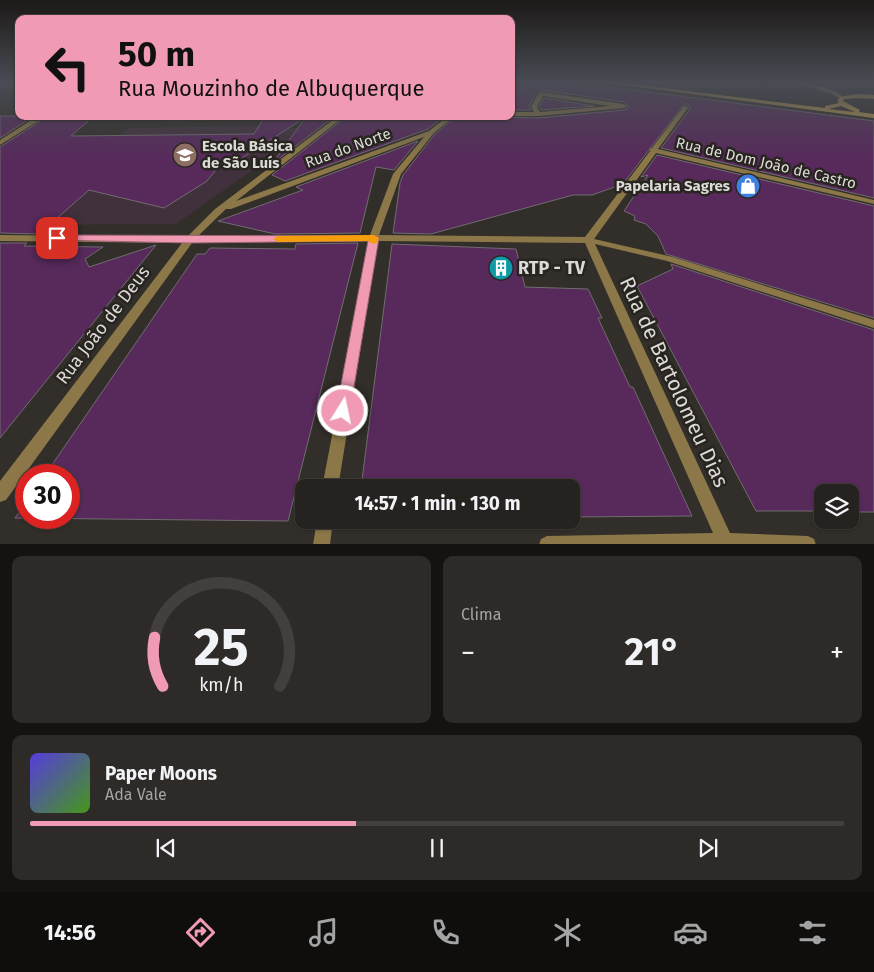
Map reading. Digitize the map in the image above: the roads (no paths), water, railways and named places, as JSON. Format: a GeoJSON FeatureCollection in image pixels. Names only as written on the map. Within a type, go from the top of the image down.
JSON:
{"type":"FeatureCollection","features":[{"type":"Feature","properties":{"kind":"street"},"geometry":{"type":"LineString","coordinates":[[534,107],[538,114]]}},
{"type":"Feature","properties":{"kind":"street"},"geometry":{"type":"LineString","coordinates":[[515,114],[538,114],[610,107]]}},
{"type":"Feature","properties":{"kind":"street"},"geometry":{"type":"LineString","coordinates":[[804,107],[874,116]]}},
{"type":"Feature","properties":{"kind":"street"},"geometry":{"type":"LineString","coordinates":[[856,107],[874,116]]}},
{"type":"Feature","properties":{"kind":"street"},"geometry":{"type":"LineString","coordinates":[[588,240],[652,150],[685,108]]}},
{"type":"Feature","properties":{"kind":"street"},"geometry":{"type":"LineString","coordinates":[[0,143],[37,120]]}},
{"type":"Feature","properties":{"kind":"street","name":"Rua João de Deus"},"geometry":{"type":"LineString","coordinates":[[0,494],[189,240],[218,211],[337,120]]}},
{"type":"Feature","properties":{"kind":"street"},"geometry":{"type":"LineString","coordinates":[[332,479],[374,238],[397,174],[432,132],[447,120]]}},
{"type":"Feature","properties":{"kind":"street","name":"Rua do Norte"},"geometry":{"type":"LineString","coordinates":[[218,211],[432,132]]}},
{"type":"Feature","properties":{"kind":"street","name":"Rua de Dom João de Castro"},"geometry":{"type":"LineString","coordinates":[[652,150],[874,202]]}},
{"type":"Feature","properties":{"kind":"street"},"geometry":{"type":"LineString","coordinates":[[0,238],[588,240],[670,258],[874,324]]}},
{"type":"Feature","properties":{"kind":"street","name":"Rua de Bartolomeu Dias"},"geometry":{"type":"LineString","coordinates":[[588,240],[725,541]]}},
{"type":"Feature","properties":{"kind":"street"},"geometry":{"type":"LineString","coordinates":[[320,544],[323,529]]}},
{"type":"Feature","properties":{"kind":"street"},"geometry":{"type":"LineString","coordinates":[[547,544],[725,541],[808,544]]}},
{"type":"Feature","properties":{"kind":"place","name":"Escola Básica de São Luís"},"geometry":{"type":"Point","coordinates":[185,155]}},
{"type":"Feature","properties":{"kind":"place","name":"Papelaria Sagres"},"geometry":{"type":"Point","coordinates":[748,186]}},
{"type":"Feature","properties":{"kind":"place","name":"RTP - TV"},"geometry":{"type":"Point","coordinates":[501,268]}}]}
